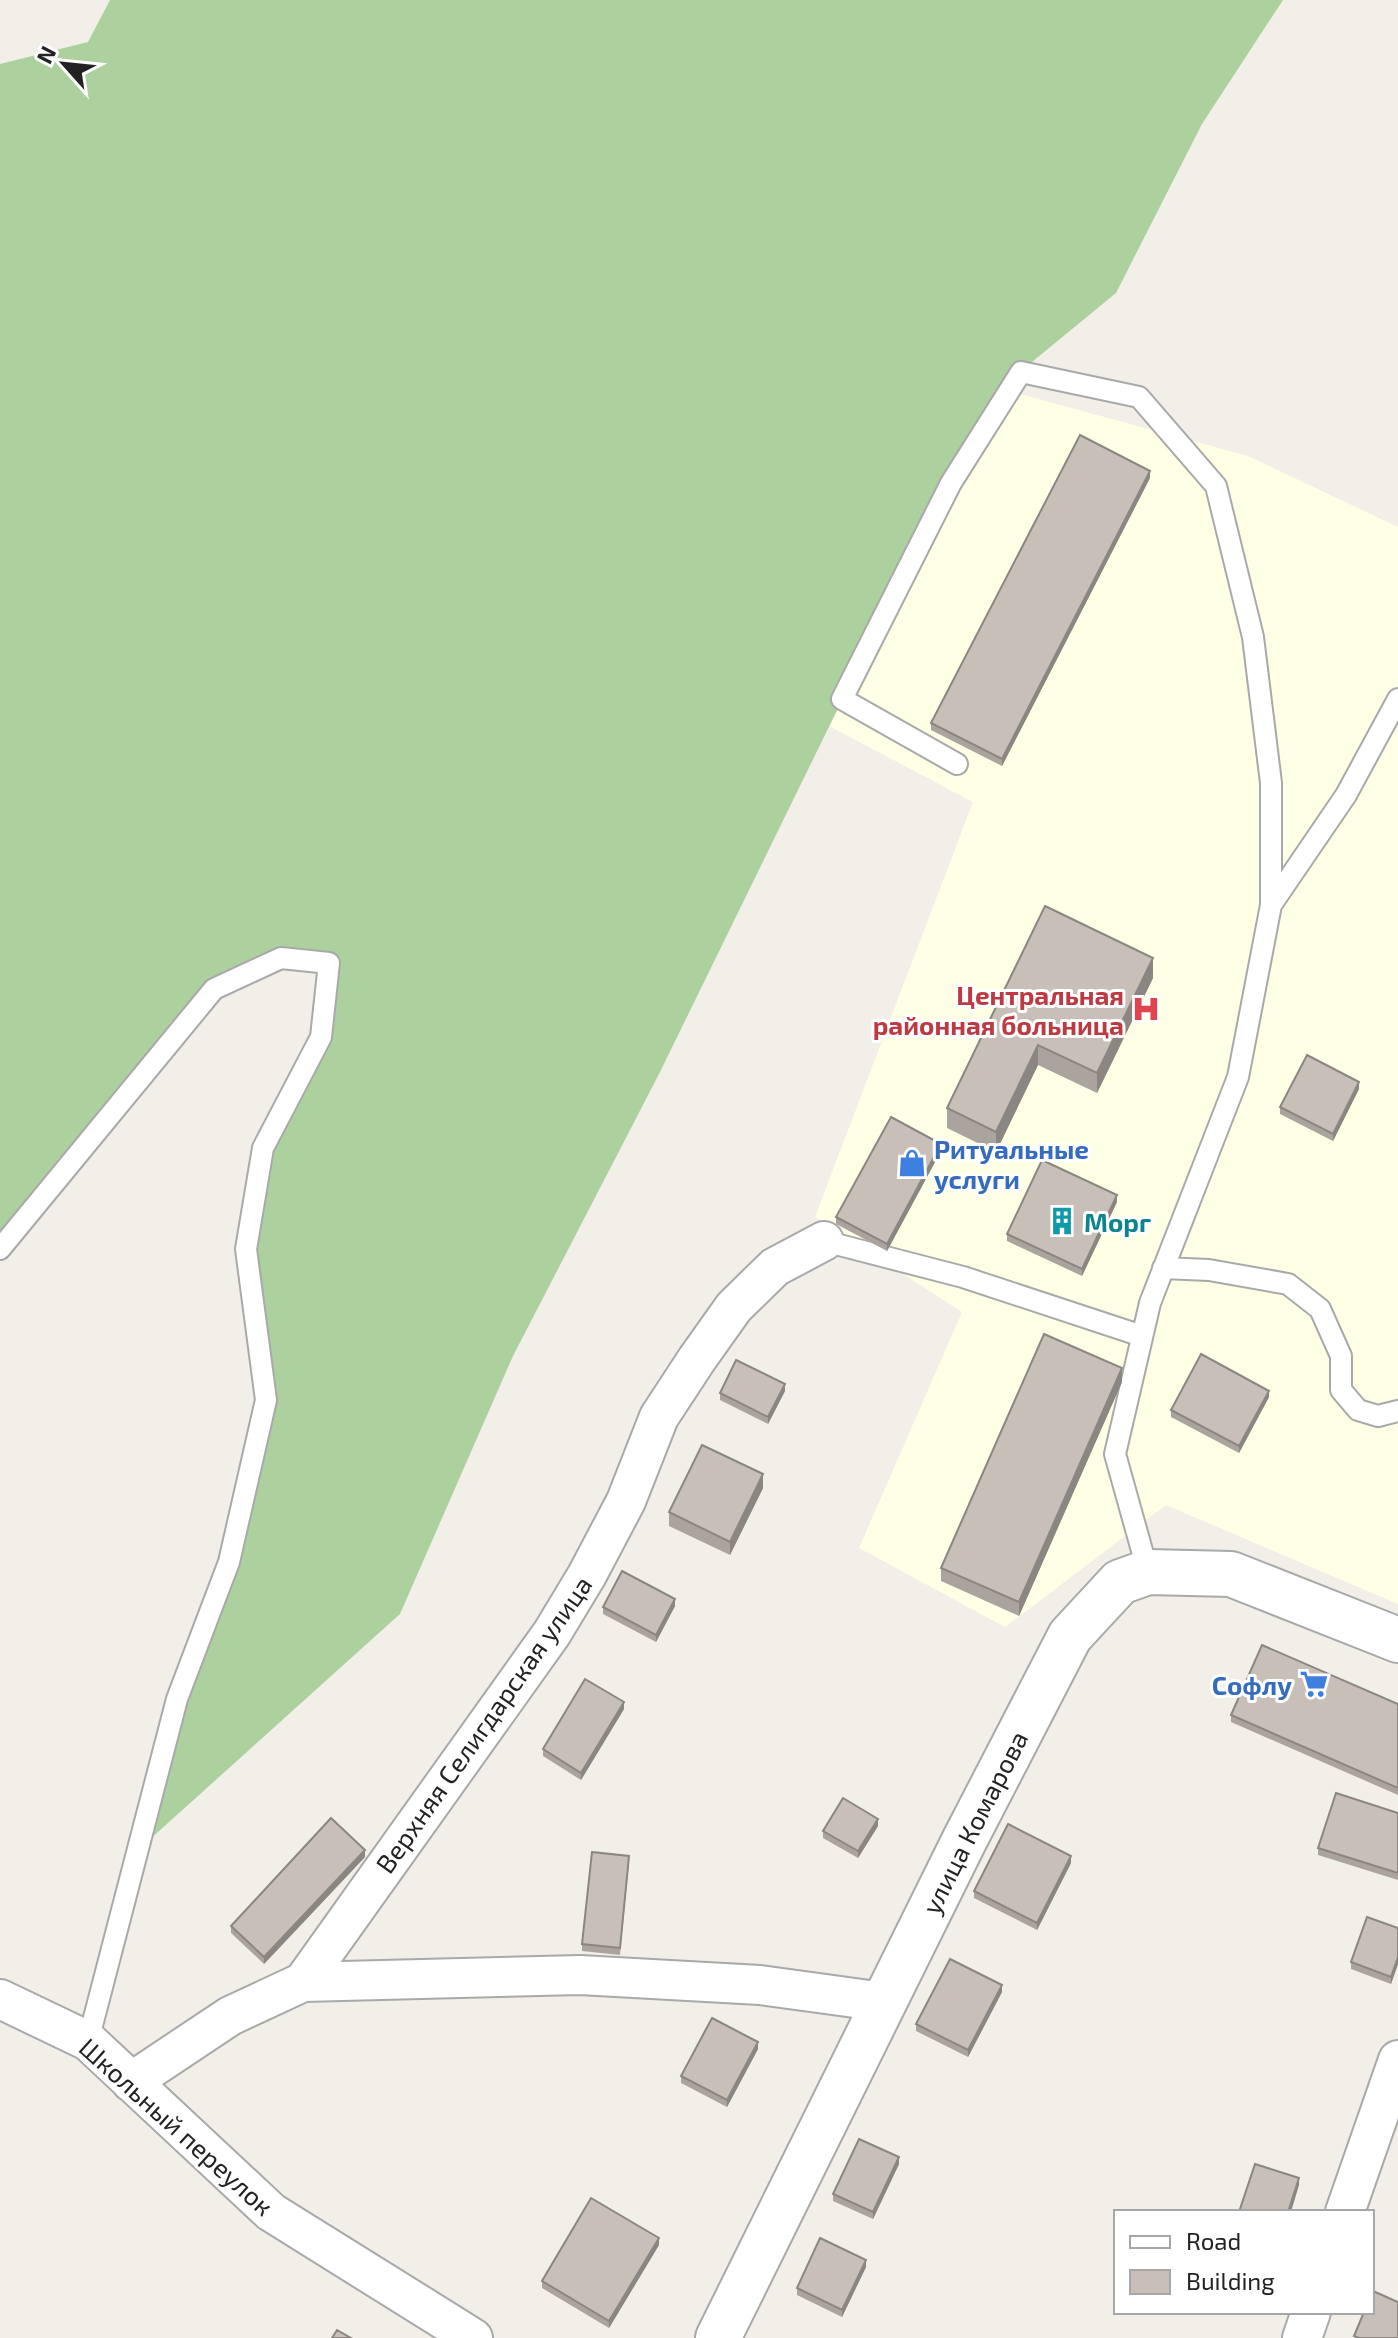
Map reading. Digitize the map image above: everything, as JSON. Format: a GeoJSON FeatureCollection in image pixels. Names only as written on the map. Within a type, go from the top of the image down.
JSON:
{"type":"FeatureCollection","features":[{"type":"Feature","properties":{"kind":"street","name":"Верхняя Селигдарская улица"},"geometry":{"type":"LineString","coordinates":[[303,1982],[552,1633],[626,1501],[659,1417],[697,1359],[734,1307],[775,1267],[824,1241]]}},
{"type":"Feature","properties":{"kind":"street","name":"улица Комарова"},"geometry":{"type":"LineString","coordinates":[[718,2338],[1070,1636],[1120,1582],[1148,1572],[1231,1574],[1398,1640]]}},
{"type":"Feature","properties":{"kind":"street"},"geometry":{"type":"LineString","coordinates":[[131,2082],[230,2016],[303,1982],[580,1975],[760,1985],[884,2002]]}},
{"type":"Feature","properties":{"kind":"street","name":"Школьный переулок"},"geometry":{"type":"LineString","coordinates":[[0,1999],[88,2041],[271,2212],[473,2338]]}},
{"type":"Feature","properties":{"kind":"street"},"geometry":{"type":"LineString","coordinates":[[1346,2210],[1398,2060]]}},
{"type":"Feature","properties":{"kind":"street"},"geometry":{"type":"LineString","coordinates":[[1302,2338],[1310,2314]]}},
{"type":"Feature","properties":{"kind":"lane"},"geometry":{"type":"LineString","coordinates":[[957,764],[842,699],[951,483],[1021,372],[1139,397],[1216,486],[1253,637],[1271,783],[1271,905],[1238,1077],[1150,1303],[1115,1454],[1148,1572]]}},
{"type":"Feature","properties":{"kind":"lane"},"geometry":{"type":"LineString","coordinates":[[1271,905],[1346,795],[1398,699]]}},
{"type":"Feature","properties":{"kind":"lane"},"geometry":{"type":"LineString","coordinates":[[0,1249],[214,989],[281,958],[329,963],[321,1037],[263,1148],[246,1249],[266,1400],[229,1562],[177,1699],[88,2041]]}},
{"type":"Feature","properties":{"kind":"lane"},"geometry":{"type":"LineString","coordinates":[[824,1241],[963,1277],[1142,1336]]}},
{"type":"Feature","properties":{"kind":"lane"},"geometry":{"type":"LineString","coordinates":[[1163,1268],[1209,1270],[1288,1284],[1320,1309],[1341,1356],[1341,1390],[1358,1410],[1378,1416],[1398,1411]]}},
{"type":"Feature","properties":{"kind":"shaded area","name":"Центральная районная больница"},"geometry":{"type":"Polygon","coordinates":[[[1009,391],[1248,456],[1398,527],[1398,1604],[1166,1505],[1005,1627],[859,1548],[962,1312],[815,1217],[973,802],[829,726],[1009,391]]]}},
{"type":"Feature","properties":{"kind":"green space"},"geometry":{"type":"Polygon","coordinates":[[[110,0],[1283,0],[1202,124],[1116,293],[1021,371],[846,692],[659,1074],[513,1356],[400,1614],[138,1850],[229,1562],[266,1401],[246,1249],[263,1148],[321,1037],[329,964],[281,958],[214,989],[0,1249],[0,64],[88,42],[110,0]]]}},
{"type":"Feature","properties":{"kind":"building"},"geometry":{"type":"Polygon","coordinates":[[[1080,435],[1150,471],[1002,759],[931,723],[1080,435]]]}},
{"type":"Feature","properties":{"kind":"building"},"geometry":{"type":"Polygon","coordinates":[[[1045,906],[1153,958],[1097,1073],[1038,1045],[996,1132],[947,1108],[1045,906]]]}},
{"type":"Feature","properties":{"kind":"building"},"geometry":{"type":"Polygon","coordinates":[[[1307,1055],[1359,1082],[1333,1134],[1280,1107],[1307,1055]]]}},
{"type":"Feature","properties":{"kind":"building"},"geometry":{"type":"Polygon","coordinates":[[[891,1117],[941,1144],[887,1244],[836,1217],[891,1117]]]}},
{"type":"Feature","properties":{"kind":"building","name":"Морг"},"geometry":{"type":"Polygon","coordinates":[[[1042,1160],[1117,1195],[1082,1269],[1007,1234],[1042,1160]]]}},
{"type":"Feature","properties":{"kind":"building"},"geometry":{"type":"Polygon","coordinates":[[[1044,1334],[1122,1368],[1019,1602],[941,1568],[1044,1334]]]}},
{"type":"Feature","properties":{"kind":"building"},"geometry":{"type":"Polygon","coordinates":[[[1201,1354],[1269,1391],[1239,1446],[1171,1410],[1201,1354]]]}},
{"type":"Feature","properties":{"kind":"building"},"geometry":{"type":"Polygon","coordinates":[[[736,1360],[785,1384],[768,1417],[720,1393],[736,1360]]]}},
{"type":"Feature","properties":{"kind":"building"},"geometry":{"type":"Polygon","coordinates":[[[702,1445],[763,1474],[730,1542],[669,1512],[702,1445]]]}},
{"type":"Feature","properties":{"kind":"building"},"geometry":{"type":"Polygon","coordinates":[[[622,1571],[675,1599],[656,1635],[603,1607],[622,1571]]]}},
{"type":"Feature","properties":{"kind":"building"},"geometry":{"type":"Polygon","coordinates":[[[1262,1645],[1398,1704],[1398,1788],[1231,1715],[1262,1645]]]}},
{"type":"Feature","properties":{"kind":"building"},"geometry":{"type":"Polygon","coordinates":[[[585,1679],[624,1702],[581,1773],[543,1749],[585,1679]]]}},
{"type":"Feature","properties":{"kind":"building"},"geometry":{"type":"Polygon","coordinates":[[[1336,1793],[1398,1813],[1398,1873],[1318,1848],[1336,1793]]]}},
{"type":"Feature","properties":{"kind":"building"},"geometry":{"type":"Polygon","coordinates":[[[843,1798],[878,1819],[858,1851],[823,1831],[843,1798]]]}},
{"type":"Feature","properties":{"kind":"building"},"geometry":{"type":"Polygon","coordinates":[[[331,1818],[365,1850],[264,1957],[231,1926],[331,1818]]]}},
{"type":"Feature","properties":{"kind":"building"},"geometry":{"type":"Polygon","coordinates":[[[1008,1824],[1071,1856],[1037,1923],[974,1891],[1008,1824]]]}},
{"type":"Feature","properties":{"kind":"building"},"geometry":{"type":"Polygon","coordinates":[[[592,1852],[629,1856],[620,1948],[582,1944],[592,1852]]]}},
{"type":"Feature","properties":{"kind":"building"},"geometry":{"type":"Polygon","coordinates":[[[1367,1917],[1398,1928],[1398,1957],[1391,1977],[1351,1962],[1367,1917]]]}},
{"type":"Feature","properties":{"kind":"building"},"geometry":{"type":"Polygon","coordinates":[[[950,1959],[1002,1985],[968,2050],[916,2024],[950,1959]]]}},
{"type":"Feature","properties":{"kind":"building"},"geometry":{"type":"Polygon","coordinates":[[[712,2018],[758,2042],[727,2100],[681,2076],[712,2018]]]}},
{"type":"Feature","properties":{"kind":"building"},"geometry":{"type":"Polygon","coordinates":[[[859,2139],[899,2157],[873,2212],[833,2194],[859,2139]]]}},
{"type":"Feature","properties":{"kind":"building"},"geometry":{"type":"Polygon","coordinates":[[[1255,2164],[1299,2178],[1289,2210],[1240,2210],[1255,2164]]]}},
{"type":"Feature","properties":{"kind":"building"},"geometry":{"type":"Polygon","coordinates":[[[591,2198],[659,2238],[609,2321],[542,2281],[591,2198]]]}},
{"type":"Feature","properties":{"kind":"building"},"geometry":{"type":"Polygon","coordinates":[[[820,2238],[866,2260],[842,2310],[797,2288],[820,2238]]]}},
{"type":"Feature","properties":{"kind":"building"},"geometry":{"type":"Polygon","coordinates":[[[1374,2291],[1398,2302],[1398,2338],[1354,2336],[1363,2314],[1374,2314],[1374,2291]]]}},
{"type":"Feature","properties":{"kind":"building"},"geometry":{"type":"Polygon","coordinates":[[[337,2330],[351,2338],[332,2338],[337,2330]]]}},
{"type":"Feature","properties":{"kind":"place","name":"Центральная районная больница"},"geometry":{"type":"Point","coordinates":[1146,1009]}},
{"type":"Feature","properties":{"kind":"place","name":"Ритуальные услуги"},"geometry":{"type":"Point","coordinates":[912,1163]}},
{"type":"Feature","properties":{"kind":"place","name":"Морг"},"geometry":{"type":"Point","coordinates":[1062,1221]}},
{"type":"Feature","properties":{"kind":"place","name":"Софлу"},"geometry":{"type":"Point","coordinates":[1314,1684]}}]}
